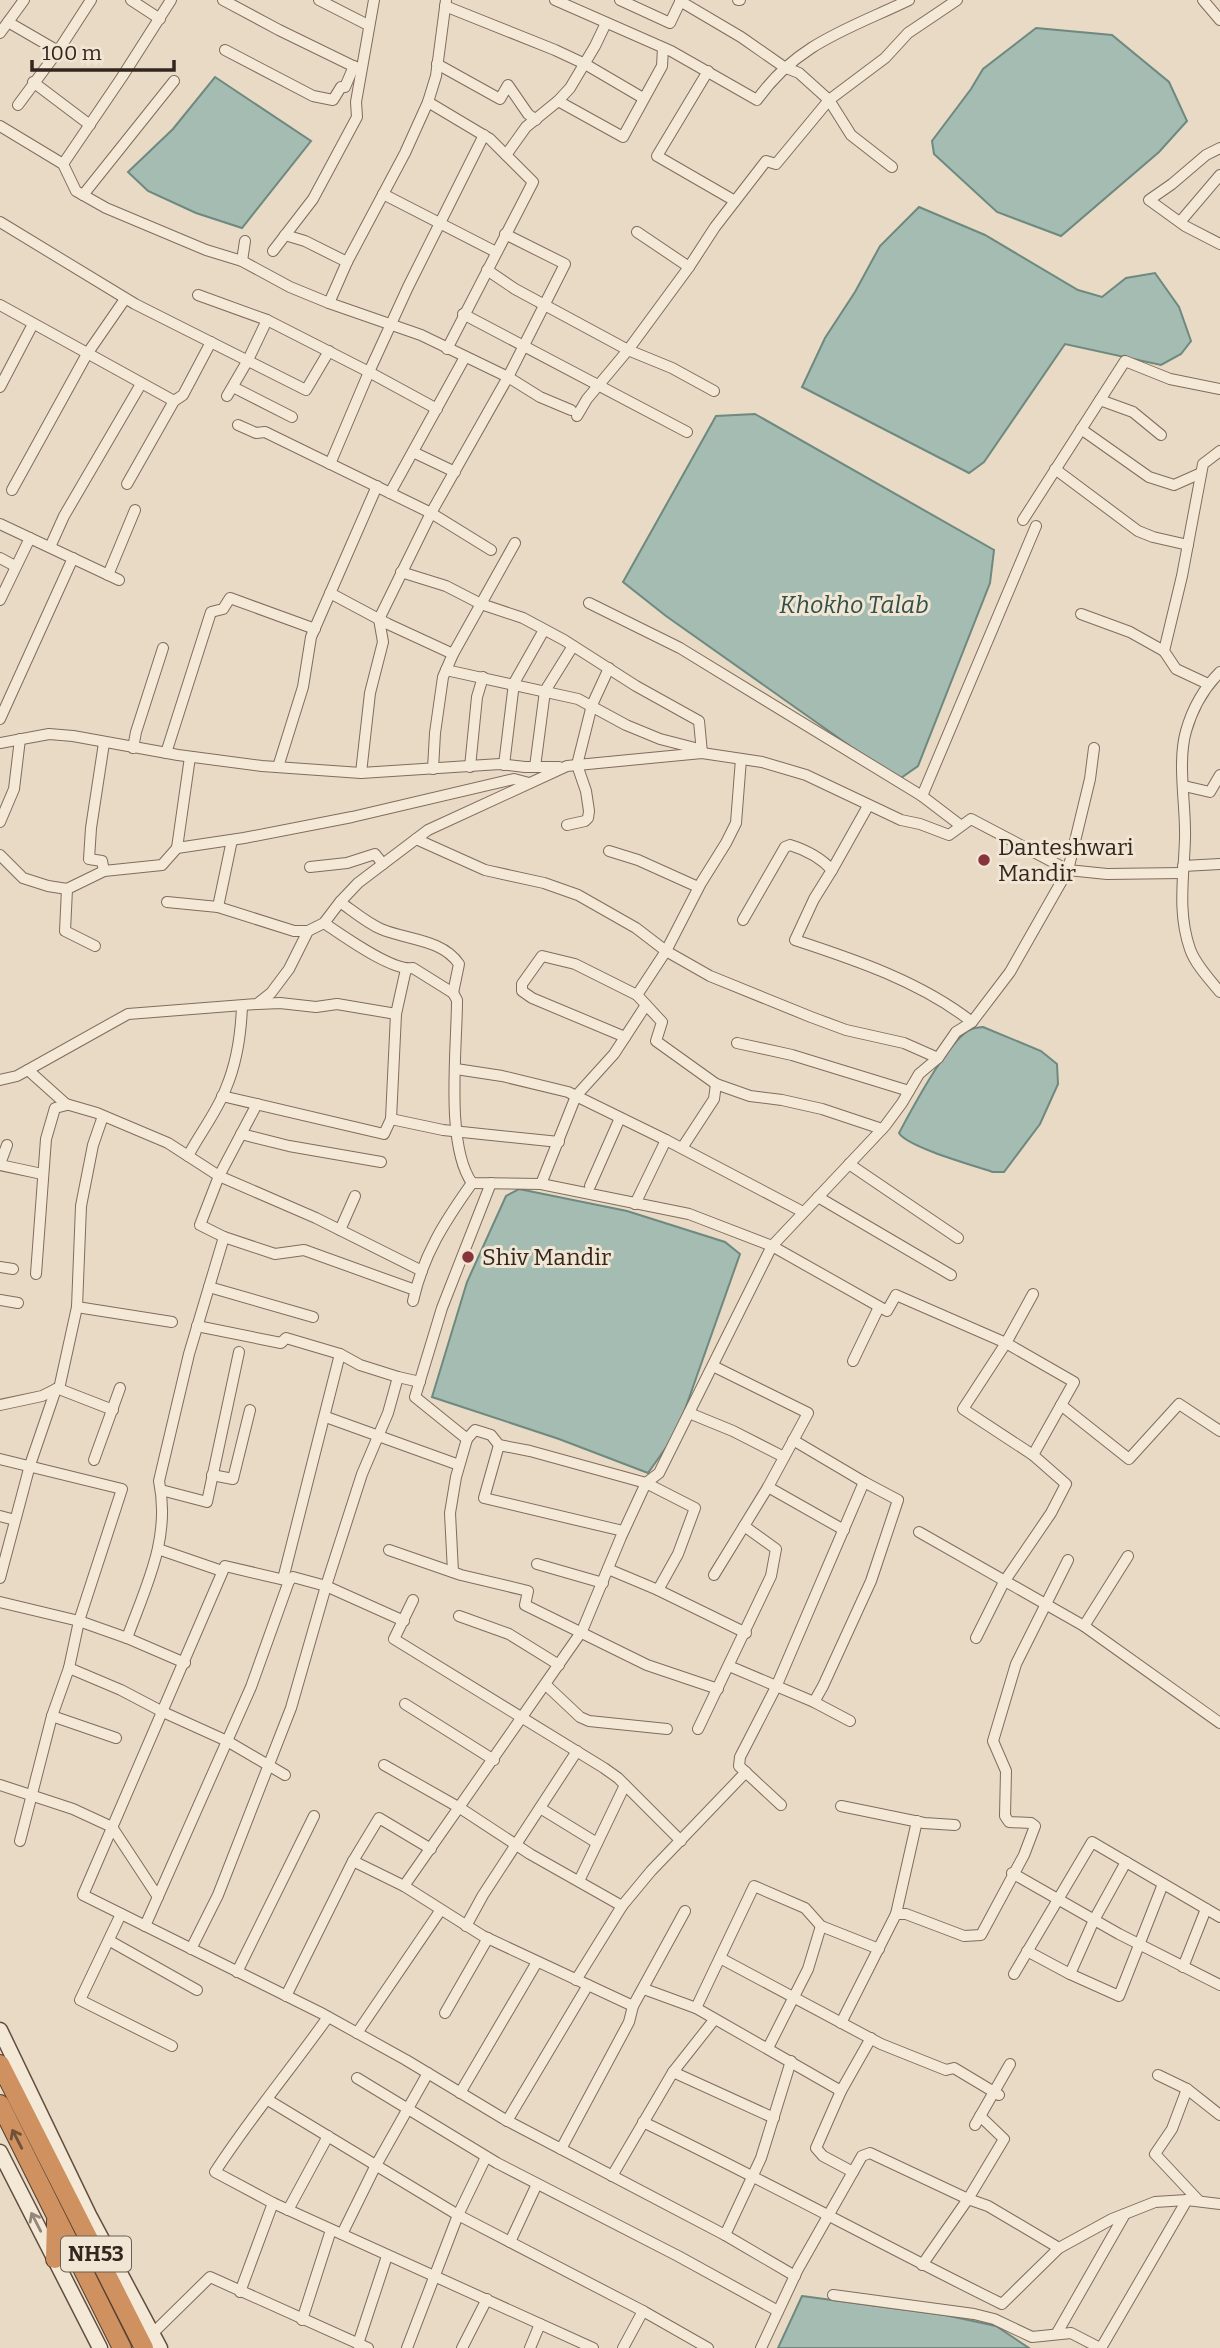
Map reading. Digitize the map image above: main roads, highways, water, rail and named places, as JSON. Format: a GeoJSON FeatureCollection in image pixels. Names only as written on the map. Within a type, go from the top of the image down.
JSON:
{"type":"FeatureCollection","features":[{"type":"Feature","properties":{"kind":"highway","name":"NH53"},"geometry":{"type":"LineString","coordinates":[[0,2064],[132,2326],[148,2341]]}},
{"type":"Feature","properties":{"kind":"highway","name":"NH53"},"geometry":{"type":"LineString","coordinates":[[0,2104],[118,2340]]}},
{"type":"Feature","properties":{"kind":"highway"},"geometry":{"type":"LineString","coordinates":[[59,2182],[80,2196]]}},
{"type":"Feature","properties":{"kind":"highway"},"geometry":{"type":"LineString","coordinates":[[55,2259],[57,2217]]}},
{"type":"Feature","properties":{"kind":"water"},"geometry":{"type":"Polygon","coordinates":[[[1036,28],[1112,35],[1169,82],[1187,121],[1159,152],[1061,236],[997,212],[934,154],[932,141],[983,69],[1036,28]]]}},
{"type":"Feature","properties":{"kind":"water"},"geometry":{"type":"Polygon","coordinates":[[[215,77],[311,141],[242,228],[196,213],[148,191],[128,172],[173,129],[215,77]]]}},
{"type":"Feature","properties":{"kind":"water"},"geometry":{"type":"Polygon","coordinates":[[[919,207],[985,235],[1078,290],[1102,297],[1126,278],[1155,273],[1179,307],[1191,341],[1181,354],[1161,365],[1065,344],[984,462],[969,473],[802,387],[825,338],[855,292],[880,246],[919,207]]]}},
{"type":"Feature","properties":{"kind":"water","name":"Khokho Talab"},"geometry":{"type":"Polygon","coordinates":[[[755,414],[994,550],[990,583],[918,766],[898,780],[666,616],[623,582],[716,416],[755,414]]]}},
{"type":"Feature","properties":{"kind":"water"},"geometry":{"type":"Polygon","coordinates":[[[983,1027],[1041,1051],[1057,1064],[1058,1084],[1040,1124],[1004,1172],[993,1172],[942,1156],[915,1144],[899,1133],[932,1075],[953,1045],[972,1029],[983,1027]]]}},
{"type":"Feature","properties":{"kind":"water"},"geometry":{"type":"Polygon","coordinates":[[[519,1189],[627,1211],[725,1242],[740,1254],[677,1432],[648,1473],[559,1439],[432,1397],[467,1282],[506,1196],[519,1189]]]}},
{"type":"Feature","properties":{"kind":"water"},"geometry":{"type":"Polygon","coordinates":[[[802,2296],[945,2315],[996,2326],[1029,2348],[778,2348],[802,2296]]]}},
{"type":"Feature","properties":{"kind":"place","name":"Danteshwari Mandir"},"geometry":{"type":"Point","coordinates":[984,860]}},
{"type":"Feature","properties":{"kind":"place","name":"Shiv Mandir"},"geometry":{"type":"Point","coordinates":[468,1257]}}]}
